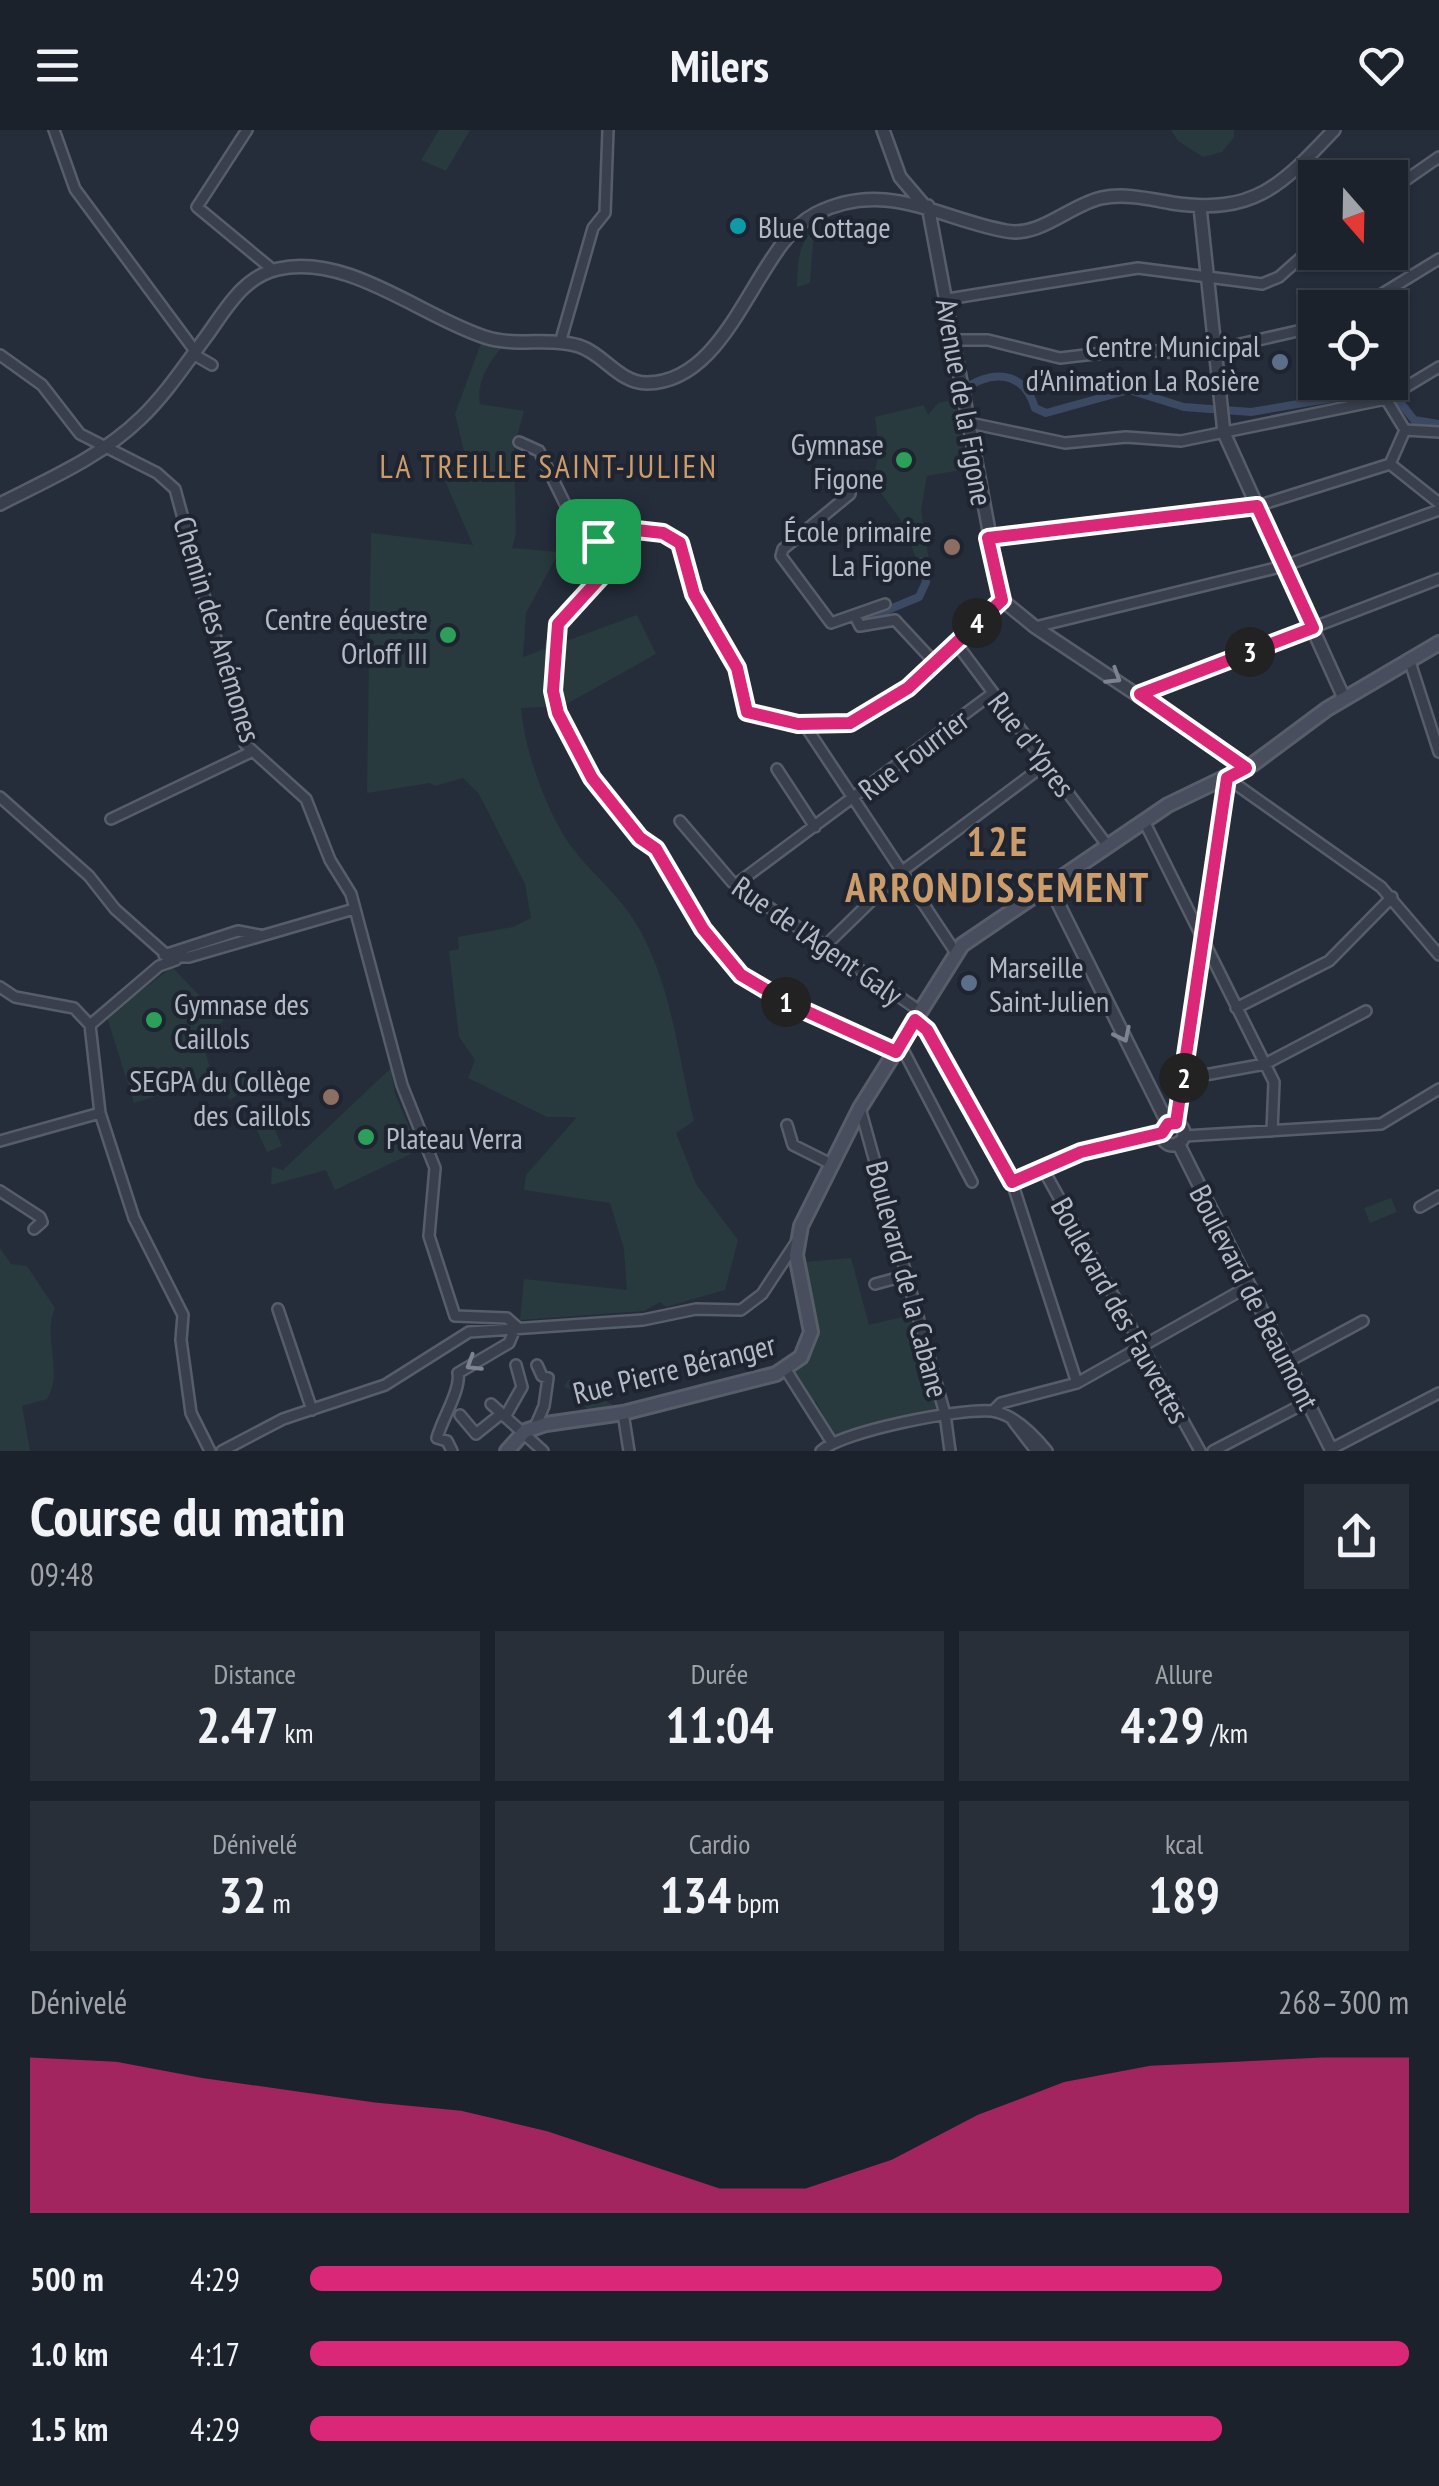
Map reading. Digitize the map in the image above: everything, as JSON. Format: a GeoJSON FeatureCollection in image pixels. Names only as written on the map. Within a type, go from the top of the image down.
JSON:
{"type":"FeatureCollection","features":[{"type":"Feature","properties":{"kind":"main road"},"geometry":{"type":"LineString","coordinates":[[797,1241],[860,1108],[956,953],[1144,820],[1246,768],[1344,698],[1439,642]]}},
{"type":"Feature","properties":{"kind":"main road","name":"Rue Pierre Béranger"},"geometry":{"type":"LineString","coordinates":[[530,1429],[623,1412],[786,1370],[801,1357],[811,1332],[796,1260],[797,1241]]}},
{"type":"Feature","properties":{"kind":"main road"},"geometry":{"type":"LineString","coordinates":[[507,1451],[530,1429]]}},
{"type":"Feature","properties":{"kind":"street"},"geometry":{"type":"LineString","coordinates":[[54,130],[75,189],[194,353],[212,365]]}},
{"type":"Feature","properties":{"kind":"street"},"geometry":{"type":"LineString","coordinates":[[247,130],[198,207],[273,270]]}},
{"type":"Feature","properties":{"kind":"street"},"geometry":{"type":"LineString","coordinates":[[560,343],[593,228],[604,214],[608,130]]}},
{"type":"Feature","properties":{"kind":"street"},"geometry":{"type":"LineString","coordinates":[[879,130],[893,181],[894,200]]}},
{"type":"Feature","properties":{"kind":"street"},"geometry":{"type":"LineString","coordinates":[[879,130],[900,177],[926,206]]}},
{"type":"Feature","properties":{"kind":"street"},"geometry":{"type":"LineString","coordinates":[[0,504],[105,448],[144,416],[239,292],[273,270],[297,267],[355,279],[490,340],[560,343],[588,350],[633,380],[670,377],[719,342],[800,224],[828,209],[894,200],[1010,232],[1032,229],[1076,206],[1115,196],[1228,207],[1270,189],[1334,130]]}},
{"type":"Feature","properties":{"kind":"street"},"geometry":{"type":"LineString","coordinates":[[1408,179],[1439,157]]}},
{"type":"Feature","properties":{"kind":"street","name":"Avenue de la Figone"},"geometry":{"type":"LineString","coordinates":[[926,206],[956,340],[1002,600]]}},
{"type":"Feature","properties":{"kind":"street"},"geometry":{"type":"LineString","coordinates":[[1200,207],[1224,433],[1344,698]]}},
{"type":"Feature","properties":{"kind":"street"},"geometry":{"type":"LineString","coordinates":[[948,299],[1138,268],[1251,283],[1272,281],[1298,259]]}},
{"type":"Feature","properties":{"kind":"street"},"geometry":{"type":"LineString","coordinates":[[1389,290],[1439,259]]}},
{"type":"Feature","properties":{"kind":"street"},"geometry":{"type":"LineString","coordinates":[[956,340],[988,340],[1060,358],[1137,349],[1177,354],[1214,350],[1298,331]]}},
{"type":"Feature","properties":{"kind":"street","name":"Chemin des Anémones"},"geometry":{"type":"LineString","coordinates":[[0,355],[42,385],[74,428],[157,473],[175,489],[251,752],[306,799],[330,860],[351,894],[402,1085],[434,1168],[429,1236],[454,1316],[507,1318],[516,1326],[643,1320],[688,1310],[741,1310],[762,1294],[797,1241]]}},
{"type":"Feature","properties":{"kind":"street"},"geometry":{"type":"LineString","coordinates":[[1408,385],[1439,367]]}},
{"type":"Feature","properties":{"kind":"street"},"geometry":{"type":"LineString","coordinates":[[970,423],[1065,443],[1109,438],[1181,440],[1372,400]]}},
{"type":"Feature","properties":{"kind":"street"},"geometry":{"type":"LineString","coordinates":[[988,538],[1257,506],[1390,464],[1405,430],[1392,400]]}},
{"type":"Feature","properties":{"kind":"street"},"geometry":{"type":"LineString","coordinates":[[1405,430],[1439,432]]}},
{"type":"Feature","properties":{"kind":"street"},"geometry":{"type":"LineString","coordinates":[[519,442],[540,451],[572,518],[598,541],[610,567],[569,608],[554,637],[555,705],[575,748],[640,838],[656,849],[703,929],[737,971],[790,1004],[898,1048],[972,1182]]}},
{"type":"Feature","properties":{"kind":"street"},"geometry":{"type":"LineString","coordinates":[[1390,464],[1439,502]]}},
{"type":"Feature","properties":{"kind":"street"},"geometry":{"type":"LineString","coordinates":[[850,494],[783,549],[782,556],[832,623],[895,620],[935,663]]}},
{"type":"Feature","properties":{"kind":"street"},"geometry":{"type":"LineString","coordinates":[[1034,627],[1284,566],[1439,510]]}},
{"type":"Feature","properties":{"kind":"street"},"geometry":{"type":"LineString","coordinates":[[598,541],[624,527],[675,538],[694,594],[737,668],[747,712],[804,724],[850,723],[886,704],[1002,600],[1034,627],[1246,768]]}},
{"type":"Feature","properties":{"kind":"street"},"geometry":{"type":"LineString","coordinates":[[1140,694],[1439,579]]}},
{"type":"Feature","properties":{"kind":"street"},"geometry":{"type":"LineString","coordinates":[[856,620],[885,604]]}},
{"type":"Feature","properties":{"kind":"street","name":"Rue d'Ypres"},"geometry":{"type":"LineString","coordinates":[[956,642],[1107,845]]}},
{"type":"Feature","properties":{"kind":"street"},"geometry":{"type":"LineString","coordinates":[[1410,659],[1439,752]]}},
{"type":"Feature","properties":{"kind":"street","name":"Rue Fourrier"},"geometry":{"type":"LineString","coordinates":[[736,885],[994,693]]}},
{"type":"Feature","properties":{"kind":"street"},"geometry":{"type":"LineString","coordinates":[[804,724],[956,953]]}},
{"type":"Feature","properties":{"kind":"street"},"geometry":{"type":"LineString","coordinates":[[111,819],[251,752]]}},
{"type":"Feature","properties":{"kind":"street"},"geometry":{"type":"LineString","coordinates":[[824,946],[901,872],[1047,763]]}},
{"type":"Feature","properties":{"kind":"street"},"geometry":{"type":"LineString","coordinates":[[777,769],[815,827]]}},
{"type":"Feature","properties":{"kind":"street"},"geometry":{"type":"LineString","coordinates":[[1439,955],[1392,897],[1227,778],[1184,1079],[1168,1143],[1381,1124],[1439,1089]]}},
{"type":"Feature","properties":{"kind":"street"},"geometry":{"type":"LineString","coordinates":[[0,798],[89,876],[115,909],[164,955],[184,958]]}},
{"type":"Feature","properties":{"kind":"street"},"geometry":{"type":"LineString","coordinates":[[1144,820],[1265,1064],[1276,1094],[1272,1131]]}},
{"type":"Feature","properties":{"kind":"street","name":"Rue de l'Agent Galy"},"geometry":{"type":"LineString","coordinates":[[680,821],[736,885],[918,1015]]}},
{"type":"Feature","properties":{"kind":"street"},"geometry":{"type":"LineString","coordinates":[[1049,885],[1169,1127]]}},
{"type":"Feature","properties":{"kind":"street"},"geometry":{"type":"LineString","coordinates":[[1236,1008],[1329,961],[1392,897]]}},
{"type":"Feature","properties":{"kind":"street"},"geometry":{"type":"LineString","coordinates":[[90,1025],[159,966],[354,909]]}},
{"type":"Feature","properties":{"kind":"street"},"geometry":{"type":"LineString","coordinates":[[159,966],[164,955],[238,931],[261,936]]}},
{"type":"Feature","properties":{"kind":"street"},"geometry":{"type":"LineString","coordinates":[[0,988],[15,997],[74,1008],[90,1025],[100,1112],[134,1218],[183,1315],[181,1340],[192,1413],[210,1451]]}},
{"type":"Feature","properties":{"kind":"street"},"geometry":{"type":"LineString","coordinates":[[1184,1079],[1265,1064],[1366,1011]]}},
{"type":"Feature","properties":{"kind":"street"},"geometry":{"type":"LineString","coordinates":[[918,1015],[1012,1182],[1077,1382]]}},
{"type":"Feature","properties":{"kind":"street","name":"Boulevard de la Cabane"},"geometry":{"type":"LineString","coordinates":[[860,1108],[945,1414],[950,1451]]}},
{"type":"Feature","properties":{"kind":"street"},"geometry":{"type":"LineString","coordinates":[[0,1141],[100,1112]]}},
{"type":"Feature","properties":{"kind":"street"},"geometry":{"type":"LineString","coordinates":[[787,1125],[793,1145],[831,1164]]}},
{"type":"Feature","properties":{"kind":"street"},"geometry":{"type":"LineString","coordinates":[[1012,1182],[1042,1168],[1169,1127]]}},
{"type":"Feature","properties":{"kind":"street","name":"Boulevard de Beaumont"},"geometry":{"type":"LineString","coordinates":[[1169,1127],[1181,1139],[1249,1286],[1334,1450]]}},
{"type":"Feature","properties":{"kind":"street","name":"Boulevard des Fauvettes"},"geometry":{"type":"LineString","coordinates":[[1042,1168],[1200,1451]]}},
{"type":"Feature","properties":{"kind":"street"},"geometry":{"type":"LineString","coordinates":[[0,1191],[40,1217],[42,1222],[34,1229]]}},
{"type":"Feature","properties":{"kind":"street"},"geometry":{"type":"LineString","coordinates":[[1420,1206],[1439,1196]]}},
{"type":"Feature","properties":{"kind":"street"},"geometry":{"type":"LineString","coordinates":[[875,1284],[908,1275]]}},
{"type":"Feature","properties":{"kind":"street"},"geometry":{"type":"LineString","coordinates":[[993,1412],[1001,1403],[1077,1382],[1249,1286]]}},
{"type":"Feature","properties":{"kind":"street"},"geometry":{"type":"LineString","coordinates":[[278,1309],[312,1410]]}},
{"type":"Feature","properties":{"kind":"street"},"geometry":{"type":"LineString","coordinates":[[1287,1362],[1363,1321]]}},
{"type":"Feature","properties":{"kind":"street"},"geometry":{"type":"LineString","coordinates":[[222,1451],[283,1419],[385,1385],[462,1334],[516,1326],[510,1343],[459,1371],[460,1383],[446,1404],[447,1413],[437,1438],[444,1440],[452,1451]]}},
{"type":"Feature","properties":{"kind":"street"},"geometry":{"type":"LineString","coordinates":[[530,1429],[544,1406],[548,1378],[542,1377],[538,1365]]}},
{"type":"Feature","properties":{"kind":"street"},"geometry":{"type":"LineString","coordinates":[[460,1415],[476,1434],[503,1416],[522,1387],[516,1366]]}},
{"type":"Feature","properties":{"kind":"street"},"geometry":{"type":"LineString","coordinates":[[786,1370],[831,1441]]}},
{"type":"Feature","properties":{"kind":"street"},"geometry":{"type":"LineString","coordinates":[[1334,1450],[1439,1394]]}},
{"type":"Feature","properties":{"kind":"street"},"geometry":{"type":"LineString","coordinates":[[1214,1451],[1307,1402]]}},
{"type":"Feature","properties":{"kind":"street"},"geometry":{"type":"LineString","coordinates":[[491,1404],[503,1416],[530,1429],[542,1451]]}},
{"type":"Feature","properties":{"kind":"street"},"geometry":{"type":"LineString","coordinates":[[623,1412],[629,1451]]}},
{"type":"Feature","properties":{"kind":"street"},"geometry":{"type":"LineString","coordinates":[[821,1451],[831,1441],[945,1414],[993,1412],[1013,1421],[1047,1451]]}},
{"type":"Feature","properties":{"kind":"street"},"geometry":{"type":"LineString","coordinates":[[1013,1421],[1036,1451]]}},
{"type":"Feature","properties":{"kind":"shaded area"},"geometry":{"type":"Polygon","coordinates":[[[439,130],[470,130],[446,171],[421,160],[439,130]]]}},
{"type":"Feature","properties":{"kind":"shaded area"},"geometry":{"type":"Polygon","coordinates":[[[1171,130],[1234,130],[1234,137],[1222,152],[1203,157],[1178,141],[1171,130]]]}},
{"type":"Feature","properties":{"kind":"shaded area"},"geometry":{"type":"Polygon","coordinates":[[[814,229],[810,283],[797,287],[801,248],[814,229]]]}},
{"type":"Feature","properties":{"kind":"shaded area"},"geometry":{"type":"Polygon","coordinates":[[[481,343],[502,347],[484,374],[480,404],[524,411],[514,447],[516,534],[512,548],[559,552],[526,613],[523,657],[637,615],[656,654],[563,706],[521,708],[532,762],[555,820],[574,850],[626,909],[652,955],[668,1001],[694,1121],[676,1133],[696,1184],[738,1240],[725,1290],[666,1307],[660,1302],[644,1311],[520,1320],[524,1279],[627,1290],[624,1249],[610,1203],[524,1190],[526,1175],[577,1117],[547,1117],[468,1078],[475,1060],[459,1037],[449,951],[459,949],[458,937],[513,927],[531,918],[525,884],[479,794],[463,778],[435,786],[430,783],[367,793],[371,533],[473,545],[445,481],[454,460],[465,455],[455,414],[481,343]]]}},
{"type":"Feature","properties":{"kind":"shaded area"},"geometry":{"type":"Polygon","coordinates":[[[955,399],[966,469],[927,476],[921,510],[930,566],[915,556],[905,526],[873,482],[879,449],[875,417],[924,405],[928,415],[938,403],[955,399]]]}},
{"type":"Feature","properties":{"kind":"shaded area"},"geometry":{"type":"Polygon","coordinates":[[[172,967],[224,1021],[201,1037],[213,1078],[134,1103],[107,1017],[172,967]]]}},
{"type":"Feature","properties":{"kind":"shaded area","name":"Plateau Verra"},"geometry":{"type":"Polygon","coordinates":[[[391,1068],[395,1094],[419,1150],[335,1190],[326,1170],[271,1185],[272,1167],[283,1170],[391,1068]]]}},
{"type":"Feature","properties":{"kind":"shaded area"},"geometry":{"type":"Polygon","coordinates":[[[246,1071],[254,1083],[230,1100],[222,1088],[246,1071]]]}},
{"type":"Feature","properties":{"kind":"shaded area"},"geometry":{"type":"Polygon","coordinates":[[[264,1106],[282,1146],[267,1152],[249,1113],[264,1106]]]}},
{"type":"Feature","properties":{"kind":"shaded area"},"geometry":{"type":"Polygon","coordinates":[[[1391,1198],[1397,1212],[1370,1223],[1364,1208],[1391,1198]]]}},
{"type":"Feature","properties":{"kind":"shaded area"},"geometry":{"type":"Polygon","coordinates":[[[0,1248],[11,1264],[27,1266],[55,1308],[51,1331],[52,1388],[47,1399],[22,1406],[30,1451],[0,1451],[0,1248]]]}},
{"type":"Feature","properties":{"kind":"shaded area"},"geometry":{"type":"Polygon","coordinates":[[[851,1258],[869,1325],[914,1314],[941,1413],[834,1437],[816,1401],[808,1406],[808,1395],[793,1374],[805,1361],[815,1335],[805,1262],[851,1258]]]}},
{"type":"Feature","properties":{"kind":"shaded area"},"geometry":{"type":"Polygon","coordinates":[[[569,1379],[616,1407],[591,1411],[585,1407],[582,1394],[564,1387],[569,1379]]]}},
{"type":"Feature","properties":{"kind":"waterway"},"geometry":{"type":"LineString","coordinates":[[961,391],[984,379],[1005,377],[1023,386],[1035,408],[1046,413],[1129,390],[1184,407],[1251,412],[1381,390],[1397,398],[1414,420],[1439,424]]}},
{"type":"Feature","properties":{"kind":"waterway"},"geometry":{"type":"LineString","coordinates":[[861,621],[919,597],[926,582],[923,561]]}},
{"type":"Feature","properties":{"kind":"place","name":"Blue Cottage"},"geometry":{"type":"Point","coordinates":[738,226]}},
{"type":"Feature","properties":{"kind":"place","name":"Centre Municipal d'Animation La Rosière"},"geometry":{"type":"Point","coordinates":[1280,362]}},
{"type":"Feature","properties":{"kind":"place","name":"Gymnase Figone"},"geometry":{"type":"Point","coordinates":[904,460]}},
{"type":"Feature","properties":{"kind":"place","name":"École primaire La Figone"},"geometry":{"type":"Point","coordinates":[952,547]}},
{"type":"Feature","properties":{"kind":"place","name":"Centre équestre Orloff III"},"geometry":{"type":"Point","coordinates":[448,635]}},
{"type":"Feature","properties":{"kind":"place","name":"Marseille Saint-Julien"},"geometry":{"type":"Point","coordinates":[969,983]}},
{"type":"Feature","properties":{"kind":"place","name":"Gymnase des Caillols"},"geometry":{"type":"Point","coordinates":[154,1020]}},
{"type":"Feature","properties":{"kind":"place","name":"SEGPA du Collège des Caillols"},"geometry":{"type":"Point","coordinates":[331,1097]}},
{"type":"Feature","properties":{"kind":"place","name":"Plateau Verra"},"geometry":{"type":"Point","coordinates":[366,1137]}},
{"type":"Feature","properties":{"kind":"district","name":"LA TREILLE SAINT-JULIEN"},"geometry":{"type":"Point","coordinates":[549,466]}},
{"type":"Feature","properties":{"kind":"district","name":"12E ARRONDISSEMENT"},"geometry":{"type":"Point","coordinates":[998,864]}},
{"type":"Feature","properties":{"kind":"route"},"geometry":{"type":"LineString","coordinates":[[1257,506],[1313,628],[1140,694],[1246,768],[1227,778],[1176,1123],[1168,1124],[1162,1133],[1134,1136],[1081,1152],[1012,1182],[927,1030],[915,1020],[896,1052],[790,1004],[737,971],[703,929],[656,849],[640,838],[592,778],[555,705],[554,637],[569,608],[610,567],[611,562],[598,541],[612,530],[624,527],[675,538],[680,543],[686,577],[694,594],[737,668],[747,712],[826,727],[850,723],[886,704],[1002,600],[988,538],[1257,506]]}}]}
